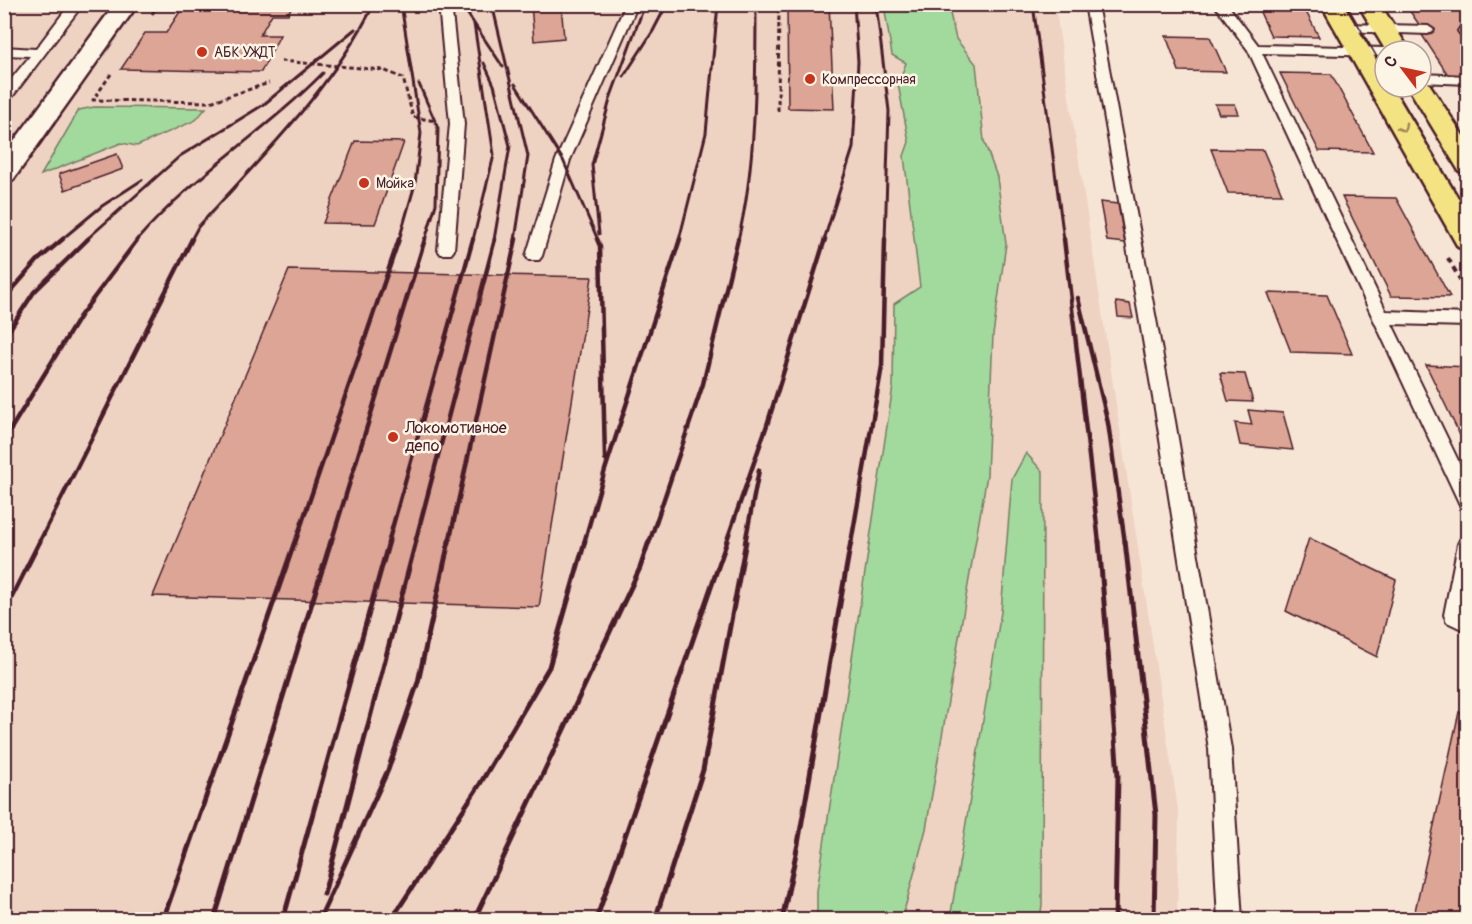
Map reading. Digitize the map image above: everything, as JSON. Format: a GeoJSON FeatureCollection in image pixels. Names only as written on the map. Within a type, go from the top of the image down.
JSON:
{"type":"FeatureCollection","features":[{"type":"Feature","properties":{"kind":"main road"},"geometry":{"type":"LineString","coordinates":[[1332,4],[1467,240]]}},
{"type":"Feature","properties":{"kind":"main road"},"geometry":{"type":"LineString","coordinates":[[1370,4],[1390,39]]}},
{"type":"Feature","properties":{"kind":"main road"},"geometry":{"type":"LineString","coordinates":[[1427,99],[1467,165]]}},
{"type":"Feature","properties":{"kind":"street"},"geometry":{"type":"LineString","coordinates":[[4,174],[127,4]]}},
{"type":"Feature","properties":{"kind":"lane"},"geometry":{"type":"LineString","coordinates":[[4,98],[77,4]]}},
{"type":"Feature","properties":{"kind":"lane"},"geometry":{"type":"LineString","coordinates":[[445,4],[458,124],[446,250]]}},
{"type":"Feature","properties":{"kind":"lane"},"geometry":{"type":"LineString","coordinates":[[534,256],[563,160],[632,4]]}},
{"type":"Feature","properties":{"kind":"lane"},"geometry":{"type":"LineString","coordinates":[[1091,4],[1166,421],[1220,749],[1230,920]]}},
{"type":"Feature","properties":{"kind":"lane"},"geometry":{"type":"LineString","coordinates":[[1220,4],[1254,49],[1467,501]]}},
{"type":"Feature","properties":{"kind":"lane"},"geometry":{"type":"LineString","coordinates":[[1345,28],[1428,30]]}},
{"type":"Feature","properties":{"kind":"lane"},"geometry":{"type":"LineString","coordinates":[[1254,49],[1373,52]]}},
{"type":"Feature","properties":{"kind":"lane"},"geometry":{"type":"LineString","coordinates":[[4,51],[40,52]]}},
{"type":"Feature","properties":{"kind":"lane"},"geometry":{"type":"LineString","coordinates":[[1433,79],[1467,80]]}},
{"type":"Feature","properties":{"kind":"lane"},"geometry":{"type":"LineString","coordinates":[[1382,317],[1467,320]]}},
{"type":"Feature","properties":{"kind":"lane"},"geometry":{"type":"LineString","coordinates":[[1467,544],[1454,615],[1467,622]]}},
{"type":"Feature","properties":{"kind":"path"},"geometry":{"type":"LineString","coordinates":[[152,14],[158,4]]}},
{"type":"Feature","properties":{"kind":"path"},"geometry":{"type":"LineString","coordinates":[[778,111],[779,4]]}},
{"type":"Feature","properties":{"kind":"path"},"geometry":{"type":"LineString","coordinates":[[281,61],[383,70],[403,78],[413,117],[458,124]]}},
{"type":"Feature","properties":{"kind":"path"},"geometry":{"type":"LineString","coordinates":[[112,71],[93,100],[210,102],[269,83]]}},
{"type":"Feature","properties":{"kind":"shaded area"},"geometry":{"type":"Polygon","coordinates":[[[4,5],[1055,5],[1179,816],[1177,919],[5,919],[4,5]]]}},
{"type":"Feature","properties":{"kind":"green space"},"geometry":{"type":"Polygon","coordinates":[[[884,5],[948,5],[956,39],[976,64],[984,141],[997,177],[1006,244],[993,335],[987,475],[926,829],[902,919],[817,919],[817,891],[893,386],[894,304],[920,287],[904,156],[909,142],[898,84],[906,63],[892,55],[884,5]]]}},
{"type":"Feature","properties":{"kind":"green space"},"geometry":{"type":"Polygon","coordinates":[[[94,107],[206,108],[196,120],[137,146],[121,143],[41,175],[79,110],[94,107]]]}},
{"type":"Feature","properties":{"kind":"green space"},"geometry":{"type":"Polygon","coordinates":[[[1026,453],[1043,472],[1042,905],[1040,919],[950,919],[1001,612],[1012,479],[1026,453]]]}},
{"type":"Feature","properties":{"kind":"building","name":"АБК УЖДТ"},"geometry":{"type":"Polygon","coordinates":[[[185,4],[293,4],[288,14],[272,14],[260,35],[280,35],[261,72],[121,69],[145,33],[166,33],[185,4]]]}},
{"type":"Feature","properties":{"kind":"building"},"geometry":{"type":"Polygon","coordinates":[[[531,4],[561,4],[564,38],[534,41],[531,4]]]}},
{"type":"Feature","properties":{"kind":"building","name":"Компрессорная"},"geometry":{"type":"Polygon","coordinates":[[[787,4],[829,4],[834,109],[788,108],[787,4]]]}},
{"type":"Feature","properties":{"kind":"building"},"geometry":{"type":"Polygon","coordinates":[[[1241,4],[1302,4],[1319,37],[1271,36],[1259,10],[1243,10],[1241,4]]]}},
{"type":"Feature","properties":{"kind":"building"},"geometry":{"type":"Polygon","coordinates":[[[1405,4],[1455,4],[1468,21],[1468,27],[1461,27],[1468,35],[1468,75],[1448,75],[1433,52],[1433,39],[1425,39],[1420,32],[1430,33],[1426,26],[1420,26],[1405,4]]]}},
{"type":"Feature","properties":{"kind":"building"},"geometry":{"type":"Polygon","coordinates":[[[1166,36],[1210,37],[1226,72],[1179,71],[1166,36]]]}},
{"type":"Feature","properties":{"kind":"building"},"geometry":{"type":"Polygon","coordinates":[[[1280,73],[1331,74],[1373,152],[1319,151],[1280,73]]]}},
{"type":"Feature","properties":{"kind":"building"},"geometry":{"type":"Polygon","coordinates":[[[1215,104],[1235,104],[1239,114],[1219,114],[1215,104]]]}},
{"type":"Feature","properties":{"kind":"building","name":"Мойка"},"geometry":{"type":"Polygon","coordinates":[[[355,141],[404,142],[375,224],[323,223],[355,141]]]}},
{"type":"Feature","properties":{"kind":"building"},"geometry":{"type":"Polygon","coordinates":[[[1211,149],[1263,150],[1282,194],[1228,193],[1211,149]]]}},
{"type":"Feature","properties":{"kind":"building"},"geometry":{"type":"Polygon","coordinates":[[[117,154],[123,169],[65,190],[59,174],[117,154]]]}},
{"type":"Feature","properties":{"kind":"building"},"geometry":{"type":"Polygon","coordinates":[[[1342,197],[1396,198],[1450,297],[1391,296],[1342,197]]]}},
{"type":"Feature","properties":{"kind":"building"},"geometry":{"type":"Polygon","coordinates":[[[1100,202],[1118,204],[1125,243],[1107,241],[1100,202]]]}},
{"type":"Feature","properties":{"kind":"building","name":"Локомотивное депо"},"geometry":{"type":"Polygon","coordinates":[[[289,270],[592,277],[539,607],[153,596],[289,270]]]}},
{"type":"Feature","properties":{"kind":"building"},"geometry":{"type":"Polygon","coordinates":[[[1268,293],[1327,295],[1352,354],[1291,352],[1268,293]]]}},
{"type":"Feature","properties":{"kind":"building"},"geometry":{"type":"Polygon","coordinates":[[[1116,302],[1130,304],[1133,318],[1118,317],[1116,302]]]}},
{"type":"Feature","properties":{"kind":"building"},"geometry":{"type":"Polygon","coordinates":[[[1426,365],[1468,367],[1468,452],[1443,400],[1426,365]]]}},
{"type":"Feature","properties":{"kind":"building"},"geometry":{"type":"Polygon","coordinates":[[[1220,373],[1245,374],[1253,402],[1228,401],[1220,373]]]}},
{"type":"Feature","properties":{"kind":"building"},"geometry":{"type":"Polygon","coordinates":[[[1248,410],[1283,413],[1293,450],[1240,445],[1235,423],[1252,425],[1248,410]]]}},
{"type":"Feature","properties":{"kind":"building"},"geometry":{"type":"Polygon","coordinates":[[[1309,538],[1396,580],[1377,657],[1286,611],[1309,538]]]}},
{"type":"Feature","properties":{"kind":"building"},"geometry":{"type":"Polygon","coordinates":[[[1459,712],[1468,717],[1468,920],[1413,920],[1459,712]]]}},
{"type":"Feature","properties":{"kind":"tram line"},"geometry":{"type":"LineString","coordinates":[[1346,4],[1373,50]]}},
{"type":"Feature","properties":{"kind":"tram line"},"geometry":{"type":"LineString","coordinates":[[1401,99],[1468,212]]}},
{"type":"Feature","properties":{"kind":"railway"},"geometry":{"type":"LineString","coordinates":[[191,240],[198,227],[294,121],[338,65],[374,4]]}},
{"type":"Feature","properties":{"kind":"railway"},"geometry":{"type":"LineString","coordinates":[[399,240],[415,184],[421,133],[401,4]]}},
{"type":"Feature","properties":{"kind":"railway"},"geometry":{"type":"LineString","coordinates":[[461,4],[503,67]]}},
{"type":"Feature","properties":{"kind":"railway"},"geometry":{"type":"LineString","coordinates":[[492,4],[528,156],[515,240]]}},
{"type":"Feature","properties":{"kind":"railway"},"geometry":{"type":"LineString","coordinates":[[599,234],[592,165],[611,96],[645,4]]}},
{"type":"Feature","properties":{"kind":"railway"},"geometry":{"type":"LineString","coordinates":[[624,76],[653,31],[667,4]]}},
{"type":"Feature","properties":{"kind":"railway"},"geometry":{"type":"LineString","coordinates":[[679,240],[706,133],[718,4]]}},
{"type":"Feature","properties":{"kind":"railway"},"geometry":{"type":"LineString","coordinates":[[738,240],[752,153],[756,4]]}},
{"type":"Feature","properties":{"kind":"railway"},"geometry":{"type":"LineString","coordinates":[[824,240],[853,148],[858,62],[854,4]]}},
{"type":"Feature","properties":{"kind":"railway"},"geometry":{"type":"LineString","coordinates":[[876,4],[889,111],[885,240]]}},
{"type":"Feature","properties":{"kind":"railway"},"geometry":{"type":"LineString","coordinates":[[1033,4],[1064,240]]}},
{"type":"Feature","properties":{"kind":"railway"},"geometry":{"type":"LineString","coordinates":[[473,240],[494,155],[474,24]]}},
{"type":"Feature","properties":{"kind":"railway"},"geometry":{"type":"LineString","coordinates":[[86,240],[180,156],[263,105],[355,29]]}},
{"type":"Feature","properties":{"kind":"railway"},"geometry":{"type":"LineString","coordinates":[[484,63],[494,85],[510,146],[494,240]]}},
{"type":"Feature","properties":{"kind":"railway"},"geometry":{"type":"LineString","coordinates":[[137,240],[181,195],[277,115],[323,73]]}},
{"type":"Feature","properties":{"kind":"railway"},"geometry":{"type":"LineString","coordinates":[[419,84],[438,128],[436,204],[425,240]]}},
{"type":"Feature","properties":{"kind":"railway"},"geometry":{"type":"LineString","coordinates":[[515,84],[563,160],[598,240]]}},
{"type":"Feature","properties":{"kind":"railway"},"geometry":{"type":"LineString","coordinates":[[61,240],[102,206],[142,180]]}},
{"type":"Feature","properties":{"kind":"railway"},"geometry":{"type":"LineString","coordinates":[[4,299],[38,260],[63,239]]}},
{"type":"Feature","properties":{"kind":"railway"},"geometry":{"type":"LineString","coordinates":[[4,338],[34,292],[88,239]]}},
{"type":"Feature","properties":{"kind":"railway"},"geometry":{"type":"LineString","coordinates":[[4,440],[80,316],[138,239]]}},
{"type":"Feature","properties":{"kind":"railway"},"geometry":{"type":"LineString","coordinates":[[39,543],[192,239]]}},
{"type":"Feature","properties":{"kind":"railway"},"geometry":{"type":"LineString","coordinates":[[295,543],[399,239]]}},
{"type":"Feature","properties":{"kind":"railway"},"geometry":{"type":"LineString","coordinates":[[331,543],[425,239]]}},
{"type":"Feature","properties":{"kind":"railway"},"geometry":{"type":"LineString","coordinates":[[388,543],[473,239]]}},
{"type":"Feature","properties":{"kind":"railway"},"geometry":{"type":"LineString","coordinates":[[415,543],[495,239]]}},
{"type":"Feature","properties":{"kind":"railway"},"geometry":{"type":"LineString","coordinates":[[449,543],[516,239]]}},
{"type":"Feature","properties":{"kind":"railway"},"geometry":{"type":"LineString","coordinates":[[597,239],[600,246],[605,459]]}},
{"type":"Feature","properties":{"kind":"railway"},"geometry":{"type":"LineString","coordinates":[[584,543],[605,470],[680,239]]}},
{"type":"Feature","properties":{"kind":"railway"},"geometry":{"type":"LineString","coordinates":[[649,543],[703,384],[738,239]]}},
{"type":"Feature","properties":{"kind":"railway"},"geometry":{"type":"LineString","coordinates":[[726,543],[767,425],[825,239]]}},
{"type":"Feature","properties":{"kind":"railway"},"geometry":{"type":"LineString","coordinates":[[851,543],[882,366],[885,239]]}},
{"type":"Feature","properties":{"kind":"railway"},"geometry":{"type":"LineString","coordinates":[[1064,239],[1099,543]]}},
{"type":"Feature","properties":{"kind":"railway"},"geometry":{"type":"LineString","coordinates":[[1078,298],[1108,423],[1125,543]]}},
{"type":"Feature","properties":{"kind":"railway"},"geometry":{"type":"LineString","coordinates":[[745,543],[759,470]]}},
{"type":"Feature","properties":{"kind":"railway"},"geometry":{"type":"LineString","coordinates":[[4,612],[40,541]]}},
{"type":"Feature","properties":{"kind":"railway"},"geometry":{"type":"LineString","coordinates":[[163,920],[295,541]]}},
{"type":"Feature","properties":{"kind":"railway"},"geometry":{"type":"LineString","coordinates":[[214,920],[331,541]]}},
{"type":"Feature","properties":{"kind":"railway"},"geometry":{"type":"LineString","coordinates":[[283,920],[389,541]]}},
{"type":"Feature","properties":{"kind":"railway"},"geometry":{"type":"LineString","coordinates":[[324,894],[416,541]]}},
{"type":"Feature","properties":{"kind":"railway"},"geometry":{"type":"LineString","coordinates":[[319,920],[388,770],[418,682],[449,541]]}},
{"type":"Feature","properties":{"kind":"railway"},"geometry":{"type":"LineString","coordinates":[[391,920],[480,784],[549,667],[585,541]]}},
{"type":"Feature","properties":{"kind":"railway"},"geometry":{"type":"LineString","coordinates":[[474,920],[640,568],[649,541]]}},
{"type":"Feature","properties":{"kind":"railway"},"geometry":{"type":"LineString","coordinates":[[596,920],[727,541]]}},
{"type":"Feature","properties":{"kind":"railway"},"geometry":{"type":"LineString","coordinates":[[655,920],[703,770],[746,541]]}},
{"type":"Feature","properties":{"kind":"railway"},"geometry":{"type":"LineString","coordinates":[[782,920],[798,844],[851,541]]}},
{"type":"Feature","properties":{"kind":"railway"},"geometry":{"type":"LineString","coordinates":[[1099,541],[1118,775],[1115,920]]}},
{"type":"Feature","properties":{"kind":"railway"},"geometry":{"type":"LineString","coordinates":[[1125,541],[1156,815],[1154,920]]}},
{"type":"Feature","properties":{"kind":"place","name":"АБК УЖДТ"},"geometry":{"type":"Point","coordinates":[202,52]}},
{"type":"Feature","properties":{"kind":"place","name":"Компрессорная"},"geometry":{"type":"Point","coordinates":[810,79]}},
{"type":"Feature","properties":{"kind":"place","name":"Мойка"},"geometry":{"type":"Point","coordinates":[364,183]}},
{"type":"Feature","properties":{"kind":"place","name":"Локомотивное депо"},"geometry":{"type":"Point","coordinates":[393,437]}}]}
